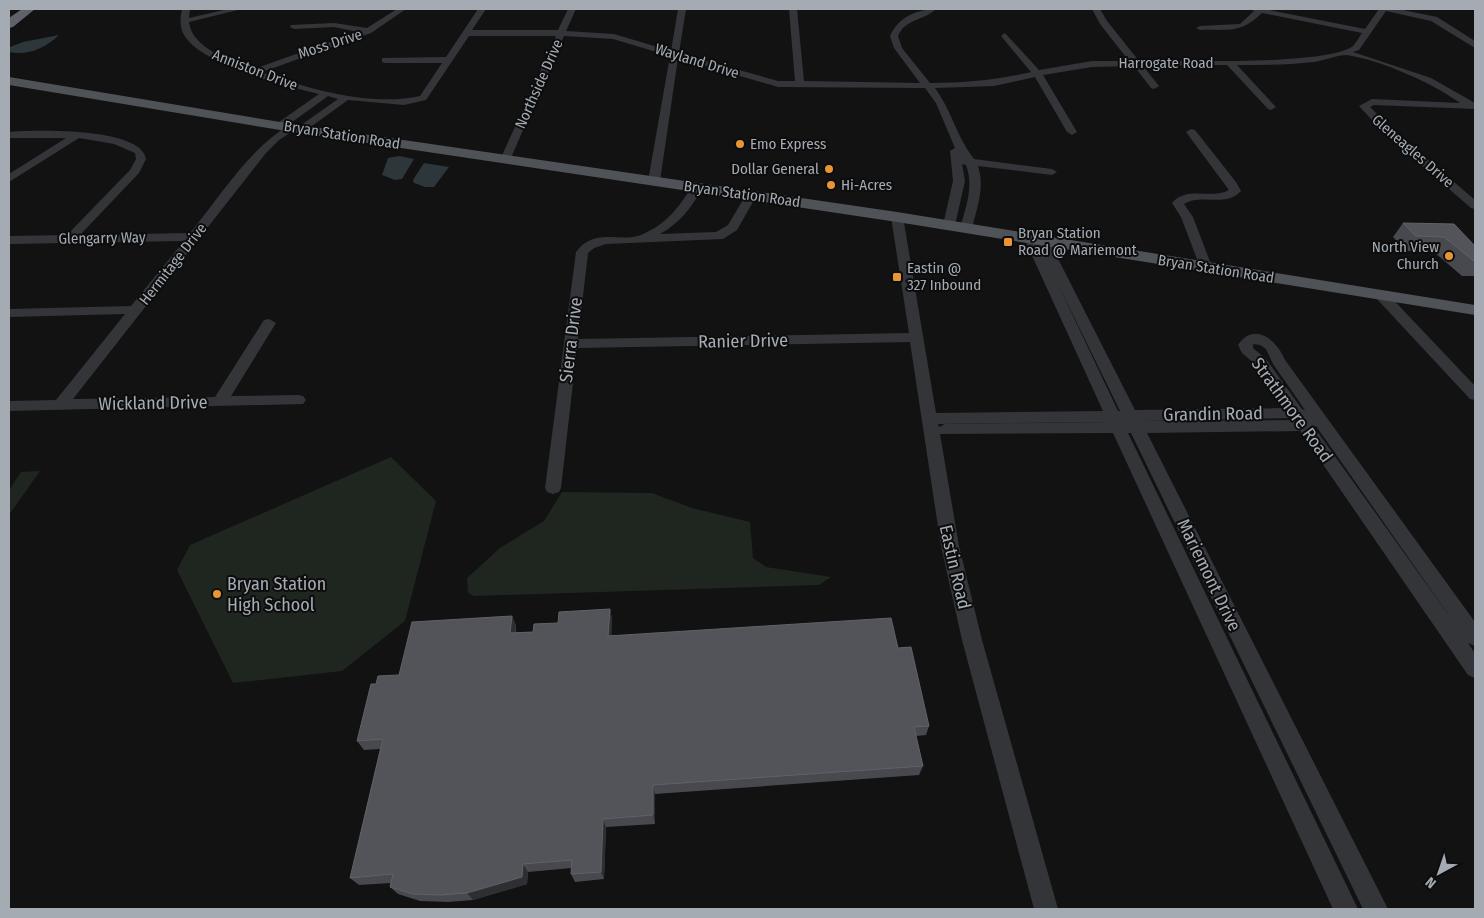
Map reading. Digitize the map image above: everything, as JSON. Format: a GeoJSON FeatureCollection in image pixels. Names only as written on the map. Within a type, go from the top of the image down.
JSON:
{"type":"FeatureCollection","features":[{"type":"Feature","properties":{"kind":"highway"},"geometry":{"type":"LineString","coordinates":[[9,24],[29,9]]}},
{"type":"Feature","properties":{"kind":"main road","name":"Bryan Station Road"},"geometry":{"type":"LineString","coordinates":[[9,81],[291,128],[897,217],[1475,310]]}},
{"type":"Feature","properties":{"kind":"street"},"geometry":{"type":"LineString","coordinates":[[186,9],[184,21],[238,9]]}},
{"type":"Feature","properties":{"kind":"street","name":"Moss Drive"},"geometry":{"type":"LineString","coordinates":[[253,72],[368,31],[402,9]]}},
{"type":"Feature","properties":{"kind":"street"},"geometry":{"type":"LineString","coordinates":[[385,60],[447,60],[482,9]]}},
{"type":"Feature","properties":{"kind":"street","name":"Northside Drive"},"geometry":{"type":"LineString","coordinates":[[506,160],[572,9]]}},
{"type":"Feature","properties":{"kind":"street"},"geometry":{"type":"LineString","coordinates":[[654,181],[682,9]]}},
{"type":"Feature","properties":{"kind":"street"},"geometry":{"type":"LineString","coordinates":[[793,9],[800,85]]}},
{"type":"Feature","properties":{"kind":"street"},"geometry":{"type":"LineString","coordinates":[[932,9],[910,14],[901,23],[894,36],[898,48],[941,103],[957,144],[971,162],[975,174],[975,194],[966,228]]}},
{"type":"Feature","properties":{"kind":"street"},"geometry":{"type":"LineString","coordinates":[[1096,9],[1103,22],[1154,86]]}},
{"type":"Feature","properties":{"kind":"street"},"geometry":{"type":"LineString","coordinates":[[1200,28],[1240,26],[1257,9],[1367,32]]}},
{"type":"Feature","properties":{"kind":"street"},"geometry":{"type":"LineString","coordinates":[[1348,53],[1356,48],[1383,9]]}},
{"type":"Feature","properties":{"kind":"street"},"geometry":{"type":"LineString","coordinates":[[1388,9],[1434,20],[1475,45]]}},
{"type":"Feature","properties":{"kind":"street","name":"Anniston Drive"},"geometry":{"type":"LineString","coordinates":[[184,21],[187,32],[203,50],[220,59],[253,72],[326,94],[417,101],[423,98],[447,60]]}},
{"type":"Feature","properties":{"kind":"street"},"geometry":{"type":"LineString","coordinates":[[294,27],[334,25],[368,31]]}},
{"type":"Feature","properties":{"kind":"street","name":"Wayland Drive"},"geometry":{"type":"LineString","coordinates":[[466,33],[561,33],[614,37],[767,82],[800,85],[928,86]]}},
{"type":"Feature","properties":{"kind":"street"},"geometry":{"type":"LineString","coordinates":[[1005,36],[1037,73],[1072,132]]}},
{"type":"Feature","properties":{"kind":"street"},"geometry":{"type":"LineString","coordinates":[[1348,53],[1418,75],[1441,86],[1474,107]]}},
{"type":"Feature","properties":{"kind":"street","name":"Harrogate Road"},"geometry":{"type":"LineString","coordinates":[[928,86],[983,85],[1078,65],[1135,62],[1307,61],[1348,53]]}},
{"type":"Feature","properties":{"kind":"street"},"geometry":{"type":"LineString","coordinates":[[1230,62],[1271,107]]}},
{"type":"Feature","properties":{"kind":"street","name":"Anniston Drive"},"geometry":{"type":"LineString","coordinates":[[291,128],[326,94]]}},
{"type":"Feature","properties":{"kind":"street"},"geometry":{"type":"LineString","coordinates":[[291,128],[347,97]]}},
{"type":"Feature","properties":{"kind":"street","name":"Gleneagles Drive"},"geometry":{"type":"LineString","coordinates":[[1474,107],[1372,102],[1364,106],[1386,129],[1475,206]]}},
{"type":"Feature","properties":{"kind":"street","name":"Hermitage Drive"},"geometry":{"type":"LineString","coordinates":[[60,405],[262,151],[275,138],[291,128]]}},
{"type":"Feature","properties":{"kind":"street"},"geometry":{"type":"LineString","coordinates":[[9,135],[44,132],[131,145],[138,150],[141,159],[135,171],[70,238]]}},
{"type":"Feature","properties":{"kind":"street"},"geometry":{"type":"LineString","coordinates":[[1191,132],[1232,184],[1235,191],[1226,195],[1190,197],[1178,203],[1187,216],[1206,267]]}},
{"type":"Feature","properties":{"kind":"street"},"geometry":{"type":"LineString","coordinates":[[9,178],[76,136]]}},
{"type":"Feature","properties":{"kind":"street"},"geometry":{"type":"LineString","coordinates":[[949,225],[958,192],[959,172],[954,149],[957,144]]}},
{"type":"Feature","properties":{"kind":"street"},"geometry":{"type":"LineString","coordinates":[[955,160],[1052,172]]}},
{"type":"Feature","properties":{"kind":"street","name":"Sierra Drive"},"geometry":{"type":"LineString","coordinates":[[640,238],[673,222],[684,211],[698,187]]}},
{"type":"Feature","properties":{"kind":"street","name":"Sierra Drive"},"geometry":{"type":"LineString","coordinates":[[553,488],[582,252],[596,242],[640,238],[709,238],[723,234],[733,227],[751,195]]}},
{"type":"Feature","properties":{"kind":"street","name":"Eastin Road"},"geometry":{"type":"LineString","coordinates":[[897,217],[950,546],[972,640],[1046,909]]}},
{"type":"Feature","properties":{"kind":"street","name":"Glengarry Way"},"geometry":{"type":"LineString","coordinates":[[9,240],[195,236]]}},
{"type":"Feature","properties":{"kind":"street","name":"Mariemont Drive"},"geometry":{"type":"LineString","coordinates":[[1037,240],[1124,422],[1248,656],[1376,909]]}},
{"type":"Feature","properties":{"kind":"street"},"geometry":{"type":"LineString","coordinates":[[1381,295],[1475,395]]}},
{"type":"Feature","properties":{"kind":"street"},"geometry":{"type":"LineString","coordinates":[[9,313],[137,310]]}},
{"type":"Feature","properties":{"kind":"street"},"geometry":{"type":"LineString","coordinates":[[220,401],[270,323]]}},
{"type":"Feature","properties":{"kind":"street","name":"Ranier Drive"},"geometry":{"type":"LineString","coordinates":[[570,344],[916,337]]}},
{"type":"Feature","properties":{"kind":"street","name":"Wickland Drive"},"geometry":{"type":"LineString","coordinates":[[9,406],[298,400]]}},
{"type":"Feature","properties":{"kind":"street","name":"Grandin Road"},"geometry":{"type":"LineString","coordinates":[[929,425],[1306,419]]}},
{"type":"Feature","properties":{"kind":"street","name":"Strathmore Road"},"geometry":{"type":"LineString","coordinates":[[1306,419],[1475,637]]}},
{"type":"Feature","properties":{"kind":"street","name":"Strathmore Road"},"geometry":{"type":"LineString","coordinates":[[1306,419],[1475,669]]}},
{"type":"Feature","properties":{"kind":"street","name":"Mariemont Drive"},"geometry":{"type":"LineString","coordinates":[[1124,422],[1224,656],[1346,909]]}},
{"type":"Feature","properties":{"kind":"street"},"geometry":{"type":"LineString","coordinates":[[1224,656],[1248,656]]}},
{"type":"Feature","properties":{"kind":"shaded area"},"geometry":{"type":"Polygon","coordinates":[[[59,35],[48,44],[36,50],[23,53],[9,52],[10,47],[23,42],[59,35]]]}},
{"type":"Feature","properties":{"kind":"shaded area"},"geometry":{"type":"Polygon","coordinates":[[[399,156],[414,159],[402,179],[395,180],[382,175],[388,158],[399,156]]]}},
{"type":"Feature","properties":{"kind":"shaded area"},"geometry":{"type":"Polygon","coordinates":[[[424,163],[449,167],[434,187],[425,187],[414,183],[413,180],[424,163]]]}},
{"type":"Feature","properties":{"kind":"shaded area"},"geometry":{"type":"Polygon","coordinates":[[[391,457],[436,501],[405,621],[342,671],[233,683],[177,570],[190,545],[391,457]]]}},
{"type":"Feature","properties":{"kind":"shaded area"},"geometry":{"type":"Polygon","coordinates":[[[40,471],[9,515],[9,490],[21,472],[40,471]]]}},
{"type":"Feature","properties":{"kind":"shaded area"},"geometry":{"type":"Polygon","coordinates":[[[562,492],[652,493],[692,508],[750,522],[753,558],[766,567],[831,577],[819,585],[474,596],[468,593],[467,578],[500,548],[544,521],[562,492]]]}},
{"type":"Feature","properties":{"kind":"building"},"geometry":{"type":"Polygon","coordinates":[[[1403,223],[1454,224],[1475,246],[1475,261],[1444,237],[1416,236],[1403,223]]]}},
{"type":"Feature","properties":{"kind":"building"},"geometry":{"type":"Polygon","coordinates":[[[610,609],[608,636],[891,618],[898,648],[911,647],[929,726],[914,727],[923,766],[653,785],[653,815],[603,819],[601,872],[571,874],[572,860],[523,864],[522,877],[467,893],[441,895],[413,894],[390,887],[393,874],[350,878],[383,739],[357,741],[371,684],[376,684],[378,676],[399,675],[412,622],[512,616],[510,633],[533,632],[534,624],[558,623],[559,612],[610,609]]]}},
{"type":"Feature","properties":{"kind":"place","name":"Emo Express"},"geometry":{"type":"Point","coordinates":[740,144]}},
{"type":"Feature","properties":{"kind":"place","name":"Dollar General"},"geometry":{"type":"Point","coordinates":[829,169]}},
{"type":"Feature","properties":{"kind":"place","name":"Hi-Acres"},"geometry":{"type":"Point","coordinates":[831,185]}},
{"type":"Feature","properties":{"kind":"place","name":"Bryan Station Road @ Mariemont"},"geometry":{"type":"Point","coordinates":[1008,242]}},
{"type":"Feature","properties":{"kind":"place","name":"North View Church"},"geometry":{"type":"Point","coordinates":[1449,256]}},
{"type":"Feature","properties":{"kind":"place","name":"Eastin @ 327 Inbound"},"geometry":{"type":"Point","coordinates":[897,277]}},
{"type":"Feature","properties":{"kind":"place","name":"Bryan Station High School"},"geometry":{"type":"Point","coordinates":[217,594]}}]}
